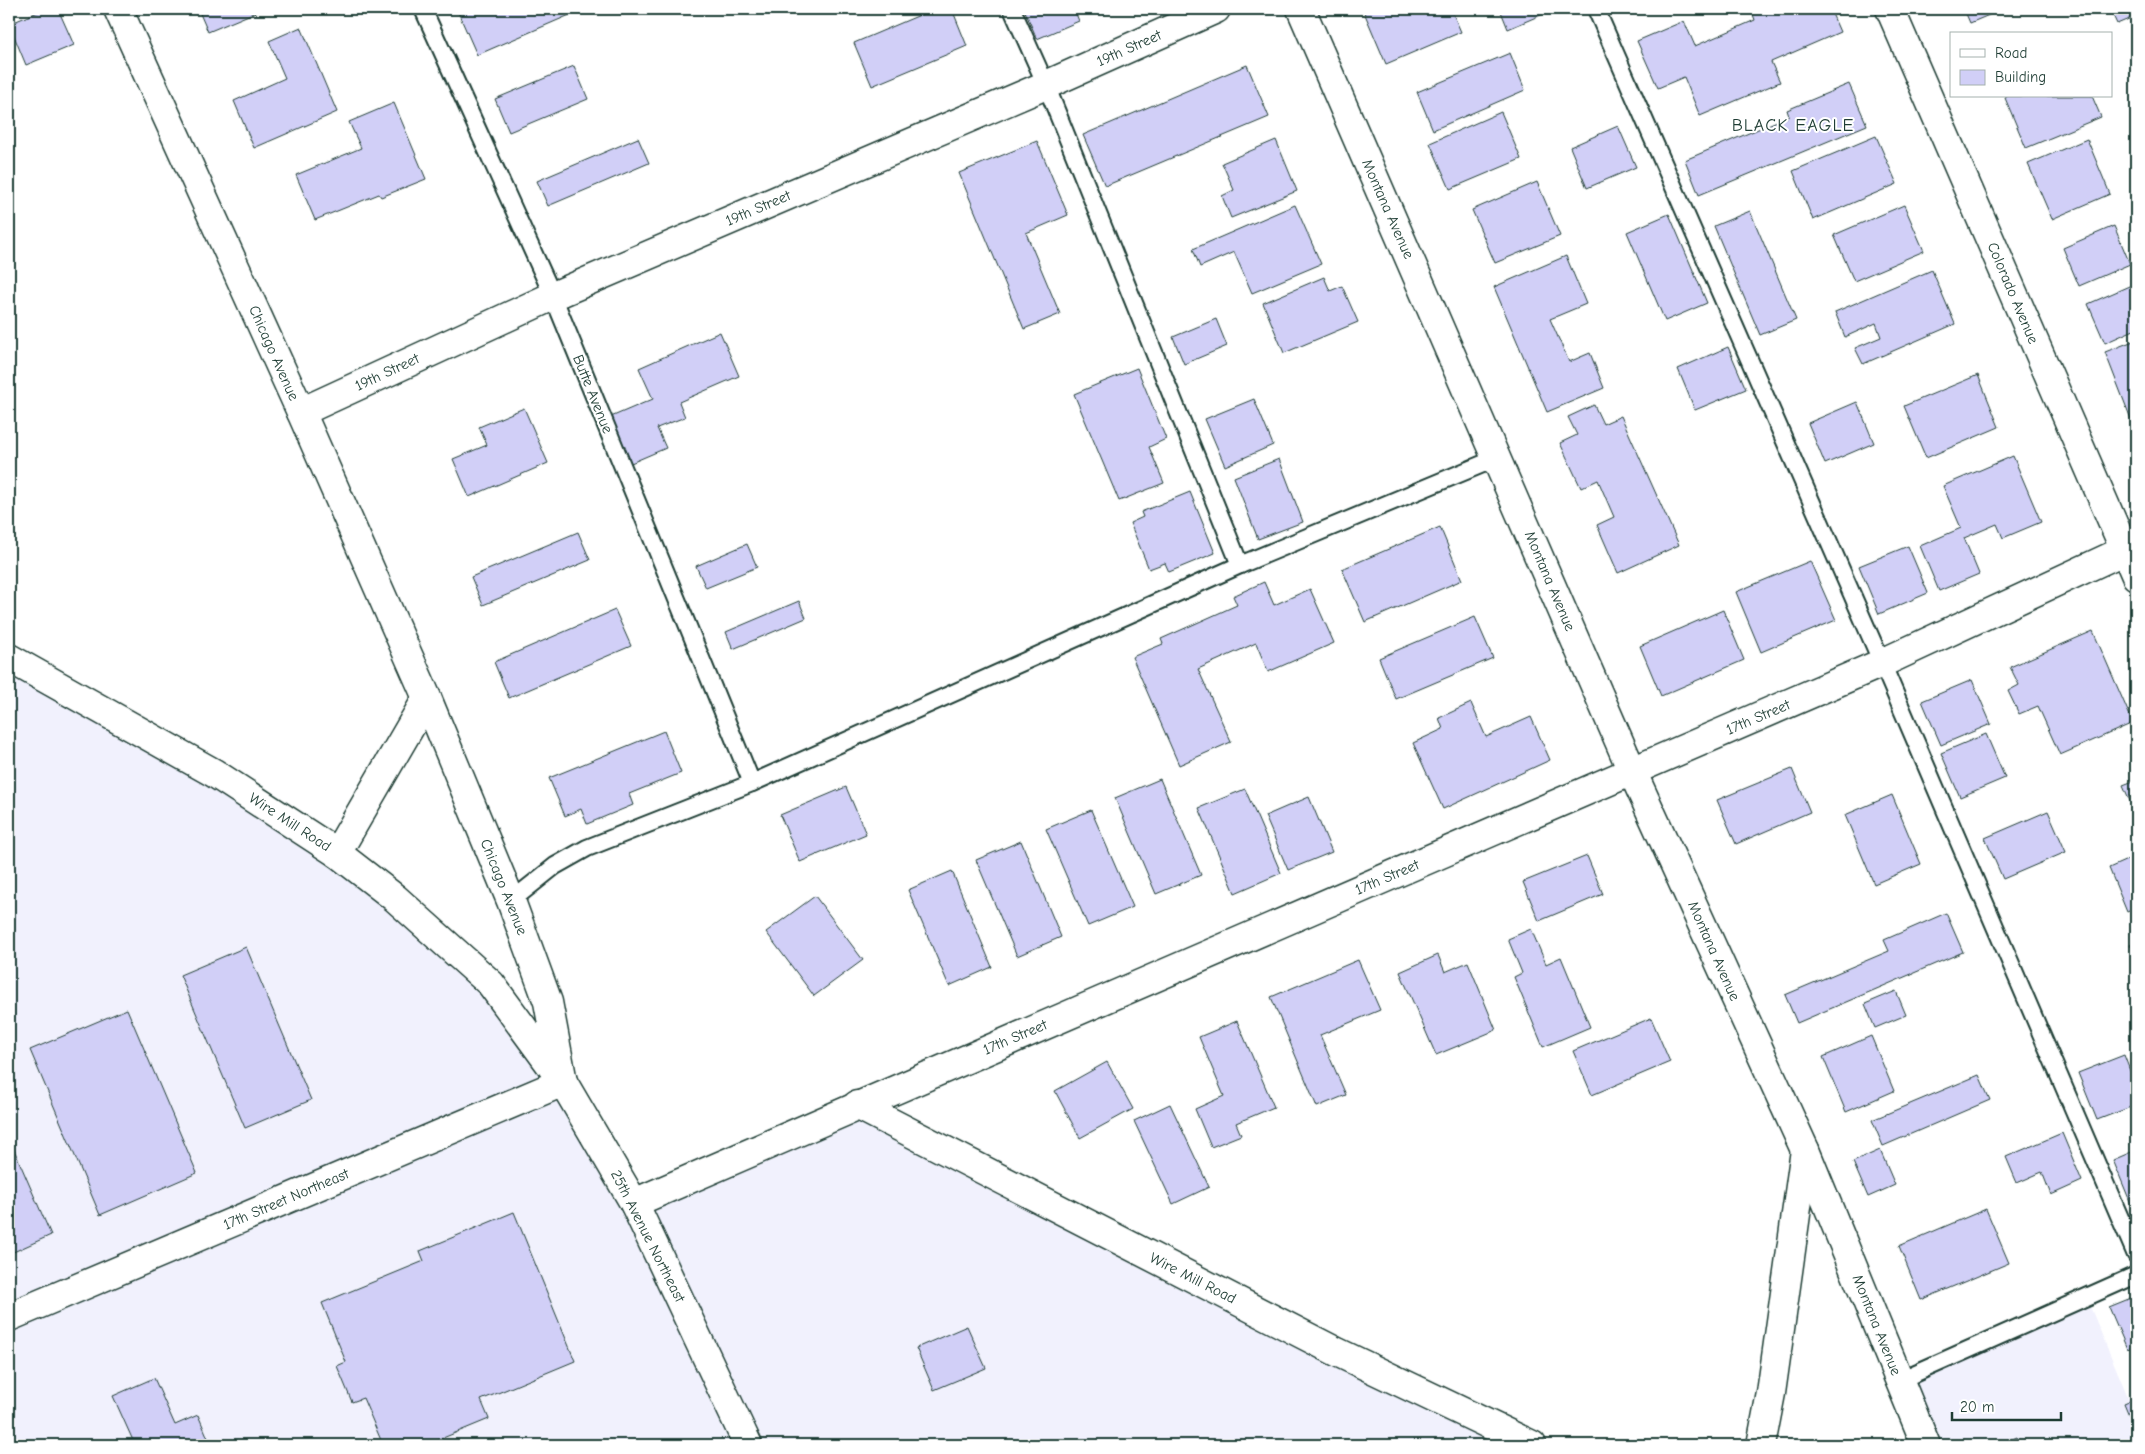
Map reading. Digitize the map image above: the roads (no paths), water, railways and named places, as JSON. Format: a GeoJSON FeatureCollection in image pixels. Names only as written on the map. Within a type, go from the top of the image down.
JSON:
{"type":"FeatureCollection","features":[{"type":"Feature","properties":{"kind":"street","name":"Chicago Avenue"},"geometry":{"type":"LineString","coordinates":[[118,9],[301,412],[427,698],[511,901],[548,1002],[563,1082]]}},
{"type":"Feature","properties":{"kind":"street","name":"19th Street"},"geometry":{"type":"LineString","coordinates":[[301,412],[553,296],[1046,85],[1216,9]]}},
{"type":"Feature","properties":{"kind":"street","name":"Montana Avenue"},"geometry":{"type":"LineString","coordinates":[[1301,9],[1632,771],[1805,1150],[1926,1445]]}},
{"type":"Feature","properties":{"kind":"street","name":"Colorado Avenue"},"geometry":{"type":"LineString","coordinates":[[1890,9],[2130,547],[2136,576]]}},
{"type":"Feature","properties":{"kind":"street","name":"17th Street"},"geometry":{"type":"LineString","coordinates":[[634,1203],[1882,663],[2130,547]]}},
{"type":"Feature","properties":{"kind":"street","name":"Wire Mill Road"},"geometry":{"type":"LineString","coordinates":[[9,658],[214,773],[337,853],[395,898],[491,984],[531,1036]]}},
{"type":"Feature","properties":{"kind":"street"},"geometry":{"type":"LineString","coordinates":[[337,853],[427,698]]}},
{"type":"Feature","properties":{"kind":"street","name":"25th Avenue Northeast"},"geometry":{"type":"LineString","coordinates":[[531,1036],[563,1082],[634,1203],[748,1445]]}},
{"type":"Feature","properties":{"kind":"street","name":"17th Street Northeast"},"geometry":{"type":"LineString","coordinates":[[9,1317],[563,1082]]}},
{"type":"Feature","properties":{"kind":"street","name":"Wire Mill Road"},"geometry":{"type":"LineString","coordinates":[[857,1105],[1337,1352],[1532,1445]]}},
{"type":"Feature","properties":{"kind":"street"},"geometry":{"type":"LineString","coordinates":[[1761,1445],[1771,1393],[1805,1150]]}},
{"type":"Feature","properties":{"kind":"lane","name":"Butte Avenue"},"geometry":{"type":"LineString","coordinates":[[423,9],[553,296],[752,783]]}},
{"type":"Feature","properties":{"kind":"lane"},"geometry":{"type":"LineString","coordinates":[[1012,9],[1046,85],[1240,565]]}},
{"type":"Feature","properties":{"kind":"lane"},"geometry":{"type":"LineString","coordinates":[[1596,9],[1882,663],[2136,1254]]}},
{"type":"Feature","properties":{"kind":"lane"},"geometry":{"type":"LineString","coordinates":[[511,901],[555,866],[587,848],[752,783],[1240,565],[1497,458]]}},
{"type":"Feature","properties":{"kind":"lane"},"geometry":{"type":"LineString","coordinates":[[1900,1380],[2136,1275]]}},
{"type":"Feature","properties":{"kind":"district","name":"BLACK EAGLE"},"geometry":{"type":"Point","coordinates":[1793,125]}}]}
